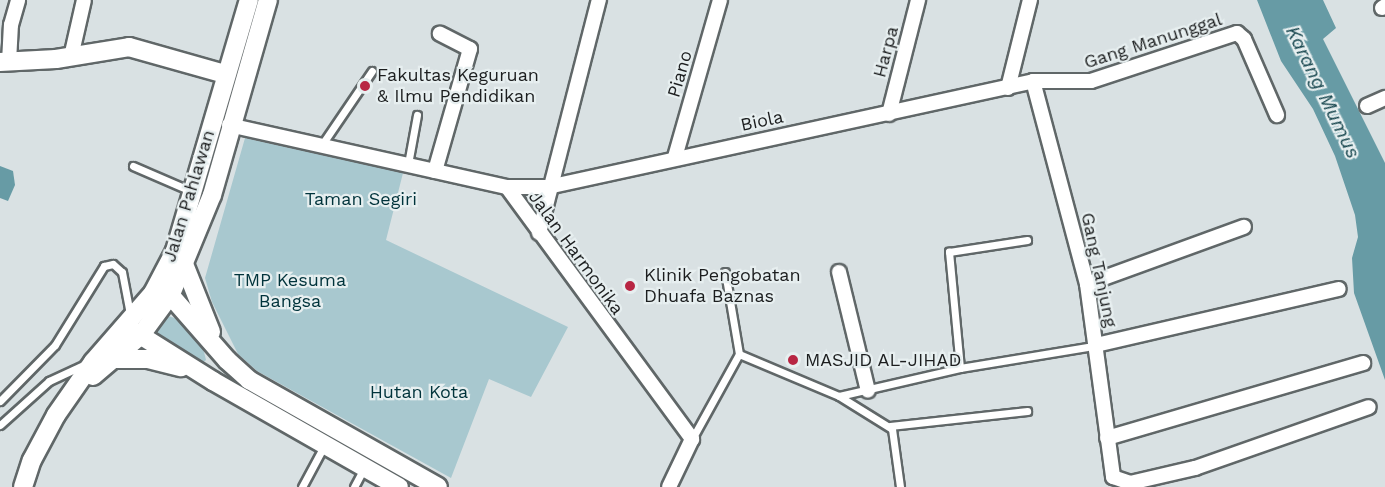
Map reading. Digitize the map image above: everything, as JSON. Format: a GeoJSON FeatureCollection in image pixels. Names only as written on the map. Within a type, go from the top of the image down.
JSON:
{"type":"FeatureCollection","features":[{"type":"Feature","properties":{"kind":"street"},"geometry":{"type":"LineString","coordinates":[[18,0],[5,62],[71,57],[129,47],[225,74]]}},
{"type":"Feature","properties":{"kind":"street"},"geometry":{"type":"LineString","coordinates":[[71,57],[84,0]]}},
{"type":"Feature","properties":{"kind":"street","name":"Jalan Pahlawan"},"geometry":{"type":"LineString","coordinates":[[165,289],[194,192],[225,74],[249,0]]}},
{"type":"Feature","properties":{"kind":"street","name":"Jalan Pahlawan"},"geometry":{"type":"LineString","coordinates":[[76,390],[114,359],[133,328],[184,264],[212,195],[229,125],[268,0]]}},
{"type":"Feature","properties":{"kind":"street"},"geometry":{"type":"LineString","coordinates":[[539,233],[548,187],[599,0]]}},
{"type":"Feature","properties":{"kind":"street","name":"Piano"},"geometry":{"type":"LineString","coordinates":[[675,158],[720,0]]}},
{"type":"Feature","properties":{"kind":"street","name":"Harpa"},"geometry":{"type":"LineString","coordinates":[[889,114],[918,0]]}},
{"type":"Feature","properties":{"kind":"street"},"geometry":{"type":"LineString","coordinates":[[1008,88],[1030,0]]}},
{"type":"Feature","properties":{"kind":"street","name":"Gang Manunggal"},"geometry":{"type":"LineString","coordinates":[[1029,82],[1091,81],[1237,33],[1244,39],[1277,115]]}},
{"type":"Feature","properties":{"kind":"street"},"geometry":{"type":"LineString","coordinates":[[435,171],[471,49],[440,34]]}},
{"type":"Feature","properties":{"kind":"street","name":"Biola"},"geometry":{"type":"LineString","coordinates":[[507,187],[548,187],[1029,82]]}},
{"type":"Feature","properties":{"kind":"street","name":"Gang Tanjung"},"geometry":{"type":"LineString","coordinates":[[1029,82],[1087,284],[1091,346],[1107,438],[1111,478]]}},
{"type":"Feature","properties":{"kind":"street"},"geometry":{"type":"LineString","coordinates":[[1367,106],[1385,98]]}},
{"type":"Feature","properties":{"kind":"street","name":"Jalan Harmonika"},"geometry":{"type":"LineString","coordinates":[[229,125],[323,143],[507,187],[692,439]]}},
{"type":"Feature","properties":{"kind":"street"},"geometry":{"type":"LineString","coordinates":[[1087,284],[1244,227]]}},
{"type":"Feature","properties":{"kind":"street"},"geometry":{"type":"LineString","coordinates":[[184,264],[222,353]]}},
{"type":"Feature","properties":{"kind":"street"},"geometry":{"type":"LineString","coordinates":[[838,272],[868,391]]}},
{"type":"Feature","properties":{"kind":"street"},"geometry":{"type":"LineString","coordinates":[[165,289],[222,353],[257,384],[427,484]]}},
{"type":"Feature","properties":{"kind":"street"},"geometry":{"type":"LineString","coordinates":[[1091,346],[1339,289]]}},
{"type":"Feature","properties":{"kind":"street"},"geometry":{"type":"LineString","coordinates":[[133,328],[213,381],[399,487]]}},
{"type":"Feature","properties":{"kind":"street","name":"Jalan Pahlawan"},"geometry":{"type":"LineString","coordinates":[[76,390],[93,362],[133,328]]}},
{"type":"Feature","properties":{"kind":"street"},"geometry":{"type":"LineString","coordinates":[[114,359],[148,359],[197,371]]}},
{"type":"Feature","properties":{"kind":"street"},"geometry":{"type":"LineString","coordinates":[[1107,438],[1363,363]]}},
{"type":"Feature","properties":{"kind":"street"},"geometry":{"type":"LineString","coordinates":[[22,487],[32,460],[56,415],[76,390]]}},
{"type":"Feature","properties":{"kind":"street"},"geometry":{"type":"LineString","coordinates":[[1111,478],[1130,483],[1195,468],[1369,407]]}},
{"type":"Feature","properties":{"kind":"street"},"geometry":{"type":"LineString","coordinates":[[669,487],[692,439]]}},
{"type":"Feature","properties":{"kind":"lane"},"geometry":{"type":"LineString","coordinates":[[323,143],[372,71]]}},
{"type":"Feature","properties":{"kind":"lane"},"geometry":{"type":"LineString","coordinates":[[408,164],[417,115]]}},
{"type":"Feature","properties":{"kind":"lane"},"geometry":{"type":"LineString","coordinates":[[133,166],[194,192]]}},
{"type":"Feature","properties":{"kind":"lane"},"geometry":{"type":"LineString","coordinates":[[960,368],[949,252],[1027,240]]}},
{"type":"Feature","properties":{"kind":"lane"},"geometry":{"type":"LineString","coordinates":[[0,401],[55,345],[104,266],[113,264],[122,272],[133,328]]}},
{"type":"Feature","properties":{"kind":"lane"},"geometry":{"type":"LineString","coordinates":[[692,439],[739,354],[726,272]]}},
{"type":"Feature","properties":{"kind":"lane"},"geometry":{"type":"LineString","coordinates":[[839,396],[960,368],[1091,346]]}},
{"type":"Feature","properties":{"kind":"lane"},"geometry":{"type":"LineString","coordinates":[[739,354],[839,396],[890,426],[1027,411]]}},
{"type":"Feature","properties":{"kind":"lane"},"geometry":{"type":"LineString","coordinates":[[0,425],[49,381],[93,362]]}},
{"type":"Feature","properties":{"kind":"lane"},"geometry":{"type":"LineString","coordinates":[[890,426],[896,444],[900,487]]}},
{"type":"Feature","properties":{"kind":"lane"},"geometry":{"type":"LineString","coordinates":[[303,487],[324,446]]}},
{"type":"Feature","properties":{"kind":"lane"},"geometry":{"type":"LineString","coordinates":[[354,487],[364,468]]}},
{"type":"Feature","properties":{"kind":"green space"},"geometry":{"type":"Polygon","coordinates":[[[245,138],[403,173],[386,240],[568,327],[531,397],[489,379],[451,478],[257,371],[238,354],[212,302],[205,278],[245,138]]]}},
{"type":"Feature","properties":{"kind":"green space"},"geometry":{"type":"Polygon","coordinates":[[[168,316],[178,319],[203,348],[206,360],[198,366],[151,334],[168,316]]]}},
{"type":"Feature","properties":{"kind":"water","name":"Karang Mumus"},"geometry":{"type":"Polygon","coordinates":[[[1257,0],[1323,0],[1336,28],[1323,39],[1385,163],[1385,380],[1354,293],[1352,258],[1358,237],[1355,215],[1335,156],[1313,109],[1281,61],[1257,0]]]}},
{"type":"Feature","properties":{"kind":"water"},"geometry":{"type":"Polygon","coordinates":[[[0,166],[13,171],[15,185],[8,201],[0,198],[0,166]]]}},
{"type":"Feature","properties":{"kind":"place","name":"Fakultas Keguruan & Ilmu Pendidikan"},"geometry":{"type":"Point","coordinates":[365,86]}},
{"type":"Feature","properties":{"kind":"place","name":"Klinik Pengobatan Dhuafa Baznas"},"geometry":{"type":"Point","coordinates":[630,286]}},
{"type":"Feature","properties":{"kind":"place","name":"MASJID AL-JIHAD"},"geometry":{"type":"Point","coordinates":[793,360]}},
{"type":"Feature","properties":{"kind":"park label","name":"Taman Segiri"},"geometry":{"type":"Point","coordinates":[361,199]}},
{"type":"Feature","properties":{"kind":"park label","name":"TMP Kesuma Bangsa"},"geometry":{"type":"Point","coordinates":[290,291]}},
{"type":"Feature","properties":{"kind":"park label","name":"Hutan Kota"},"geometry":{"type":"Point","coordinates":[419,392]}}]}
